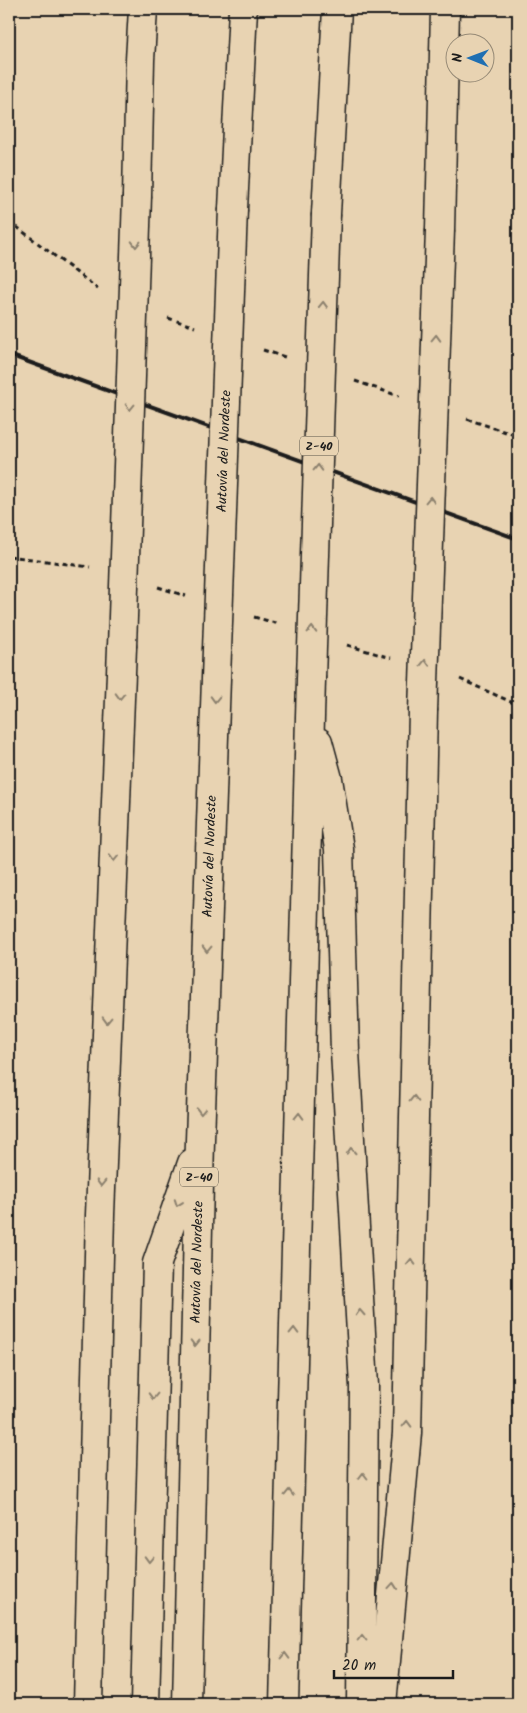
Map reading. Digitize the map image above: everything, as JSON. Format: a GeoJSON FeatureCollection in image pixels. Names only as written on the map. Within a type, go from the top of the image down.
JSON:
{"type":"FeatureCollection","features":[{"type":"Feature","properties":{"kind":"highway"},"geometry":{"type":"LineString","coordinates":[[88,1704],[100,1215],[122,647],[143,9]]}},
{"type":"Feature","properties":{"kind":"highway","name":"Autovía del Nordeste"},"geometry":{"type":"LineString","coordinates":[[187,1704],[200,1140],[233,209],[243,9]]}},
{"type":"Feature","properties":{"kind":"highway","name":"Z-40"},"geometry":{"type":"LineString","coordinates":[[284,1704],[311,679],[326,214],[337,9]]}},
{"type":"Feature","properties":{"kind":"highway"},"geometry":{"type":"LineString","coordinates":[[382,1704],[407,1433],[423,711],[440,230],[445,9]]}},
{"type":"Feature","properties":{"kind":"highway"},"geometry":{"type":"LineString","coordinates":[[310,711],[328,778],[339,849],[345,1051],[364,1386],[361,1704]]}},
{"type":"Feature","properties":{"kind":"highway"},"geometry":{"type":"LineString","coordinates":[[144,1704],[157,1263],[200,1140]]}},
{"type":"Feature","properties":{"kind":"path"},"geometry":{"type":"LineString","coordinates":[[9,556],[91,567]]}},
{"type":"Feature","properties":{"kind":"path"},"geometry":{"type":"LineString","coordinates":[[155,586],[192,598]]}},
{"type":"Feature","properties":{"kind":"path"},"geometry":{"type":"LineString","coordinates":[[247,615],[284,626]]}},
{"type":"Feature","properties":{"kind":"path"},"geometry":{"type":"LineString","coordinates":[[342,643],[399,660]]}},
{"type":"Feature","properties":{"kind":"path"},"geometry":{"type":"LineString","coordinates":[[456,678],[518,705]]}},
{"type":"Feature","properties":{"kind":"railway"},"geometry":{"type":"LineString","coordinates":[[9,355],[518,539]]}}]}
